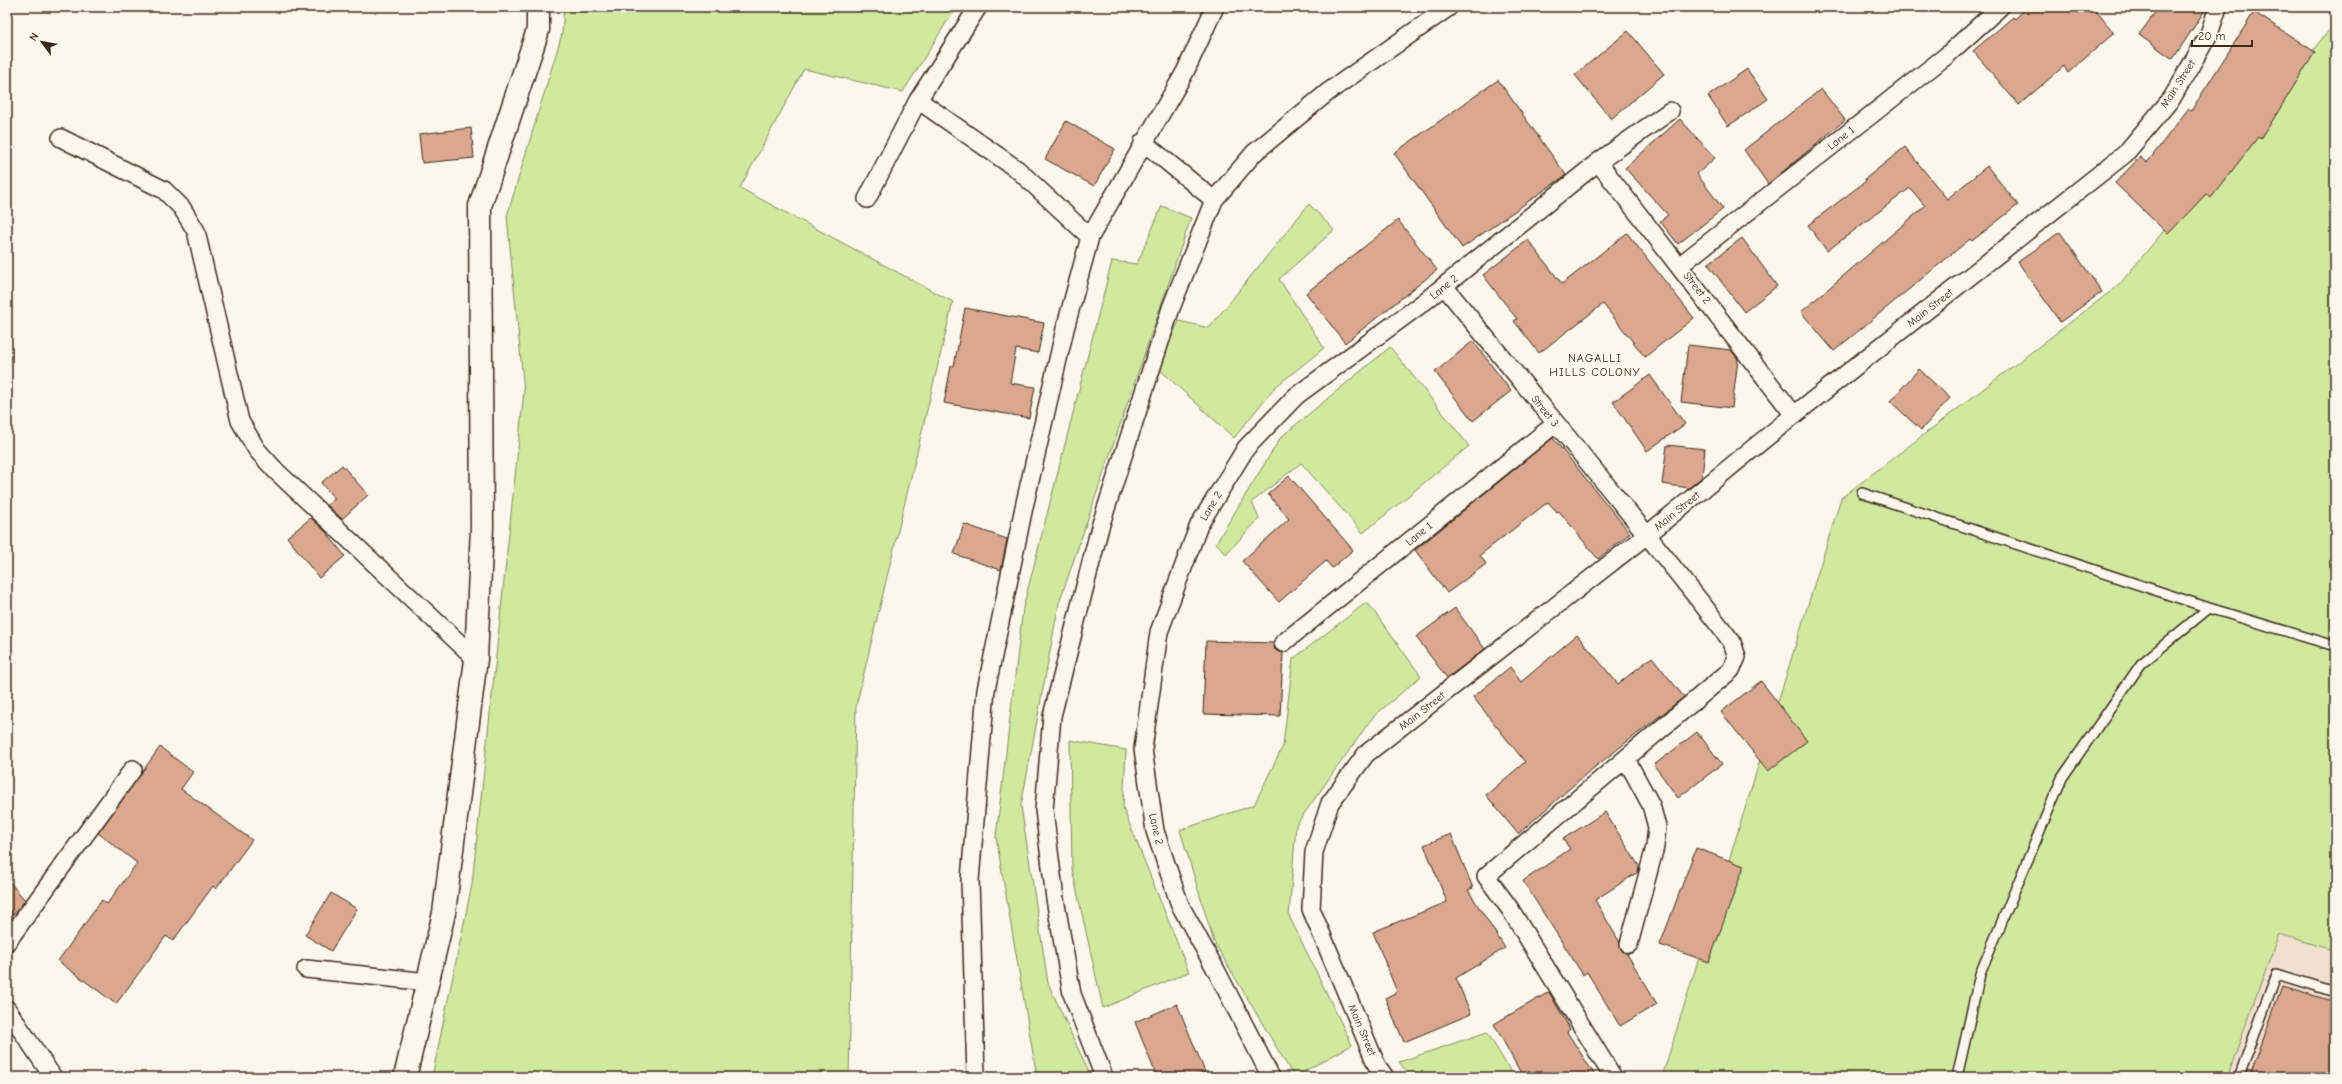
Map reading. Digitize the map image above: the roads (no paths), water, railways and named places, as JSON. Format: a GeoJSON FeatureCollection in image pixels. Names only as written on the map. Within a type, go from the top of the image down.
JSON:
{"type":"FeatureCollection","features":[{"type":"Feature","properties":{"kind":"street"},"geometry":{"type":"LineString","coordinates":[[405,1077],[444,913],[476,659],[482,527],[480,206],[538,30],[538,7]]}},
{"type":"Feature","properties":{"kind":"street"},"geometry":{"type":"LineString","coordinates":[[867,199],[918,100],[978,7]]}},
{"type":"Feature","properties":{"kind":"street"},"geometry":{"type":"LineString","coordinates":[[976,1077],[970,880],[986,690],[1024,507],[1065,329],[1090,237],[1143,142],[1185,72],[1215,7]]}},
{"type":"Feature","properties":{"kind":"street"},"geometry":{"type":"LineString","coordinates":[[1104,1077],[1072,994],[1055,899],[1044,810],[1052,716],[1100,527],[1171,308],[1214,200],[1254,153],[1328,92],[1449,7]]}},
{"type":"Feature","properties":{"kind":"street","name":"Lane 1"},"geometry":{"type":"LineString","coordinates":[[1679,266],[1946,56],[2000,7]]}},
{"type":"Feature","properties":{"kind":"street","name":"Main Street"},"geometry":{"type":"LineString","coordinates":[[1385,1077],[1377,1066],[1311,910],[1314,852],[1330,803],[1366,754],[1648,534],[1794,415],[2125,154],[2172,98],[2209,34],[2218,7]]}},
{"type":"Feature","properties":{"kind":"street"},"geometry":{"type":"LineString","coordinates":[[918,100],[1018,170],[1090,237]]}},
{"type":"Feature","properties":{"kind":"street","name":"Lane 2"},"geometry":{"type":"LineString","coordinates":[[1271,1077],[1180,905],[1155,831],[1143,749],[1159,632],[1199,524],[1246,448],[1296,396],[1444,286],[1598,162],[1670,111]]}},
{"type":"Feature","properties":{"kind":"street"},"geometry":{"type":"LineString","coordinates":[[61,138],[164,190],[182,208],[196,231],[240,422],[257,450],[276,471],[476,659]]}},
{"type":"Feature","properties":{"kind":"street"},"geometry":{"type":"LineString","coordinates":[[1143,142],[1214,200]]}},
{"type":"Feature","properties":{"kind":"street","name":"Street 2"},"geometry":{"type":"LineString","coordinates":[[1598,162],[1794,415]]}},
{"type":"Feature","properties":{"kind":"street","name":"Street 3"},"geometry":{"type":"LineString","coordinates":[[1444,286],[1555,424],[1648,534],[1732,642],[1737,657],[1731,670],[1486,876],[1510,909],[1613,1077]]}},
{"type":"Feature","properties":{"kind":"street","name":"Lane 1"},"geometry":{"type":"LineString","coordinates":[[1283,643],[1555,424]]}},
{"type":"Feature","properties":{"kind":"street"},"geometry":{"type":"LineString","coordinates":[[1626,759],[1651,805],[1657,827],[1655,847],[1629,944]]}},
{"type":"Feature","properties":{"kind":"street"},"geometry":{"type":"LineString","coordinates":[[7,942],[133,769]]}},
{"type":"Feature","properties":{"kind":"street"},"geometry":{"type":"LineString","coordinates":[[306,969],[428,982]]}},
{"type":"Feature","properties":{"kind":"street"},"geometry":{"type":"LineString","coordinates":[[7,1010],[53,1077]]}},
{"type":"Feature","properties":{"kind":"lane"},"geometry":{"type":"LineString","coordinates":[[1862,493],[2209,608],[2335,646]]}},
{"type":"Feature","properties":{"kind":"lane"},"geometry":{"type":"LineString","coordinates":[[1956,1077],[1980,974],[2062,778],[2141,664],[2209,608]]}},
{"type":"Feature","properties":{"kind":"lane"},"geometry":{"type":"LineString","coordinates":[[2239,1077],[2277,974],[2335,992]]}},
{"type":"Feature","properties":{"kind":"district","name":"NAGALLI HILLS COLONY"},"geometry":{"type":"Point","coordinates":[1595,365]}}]}
